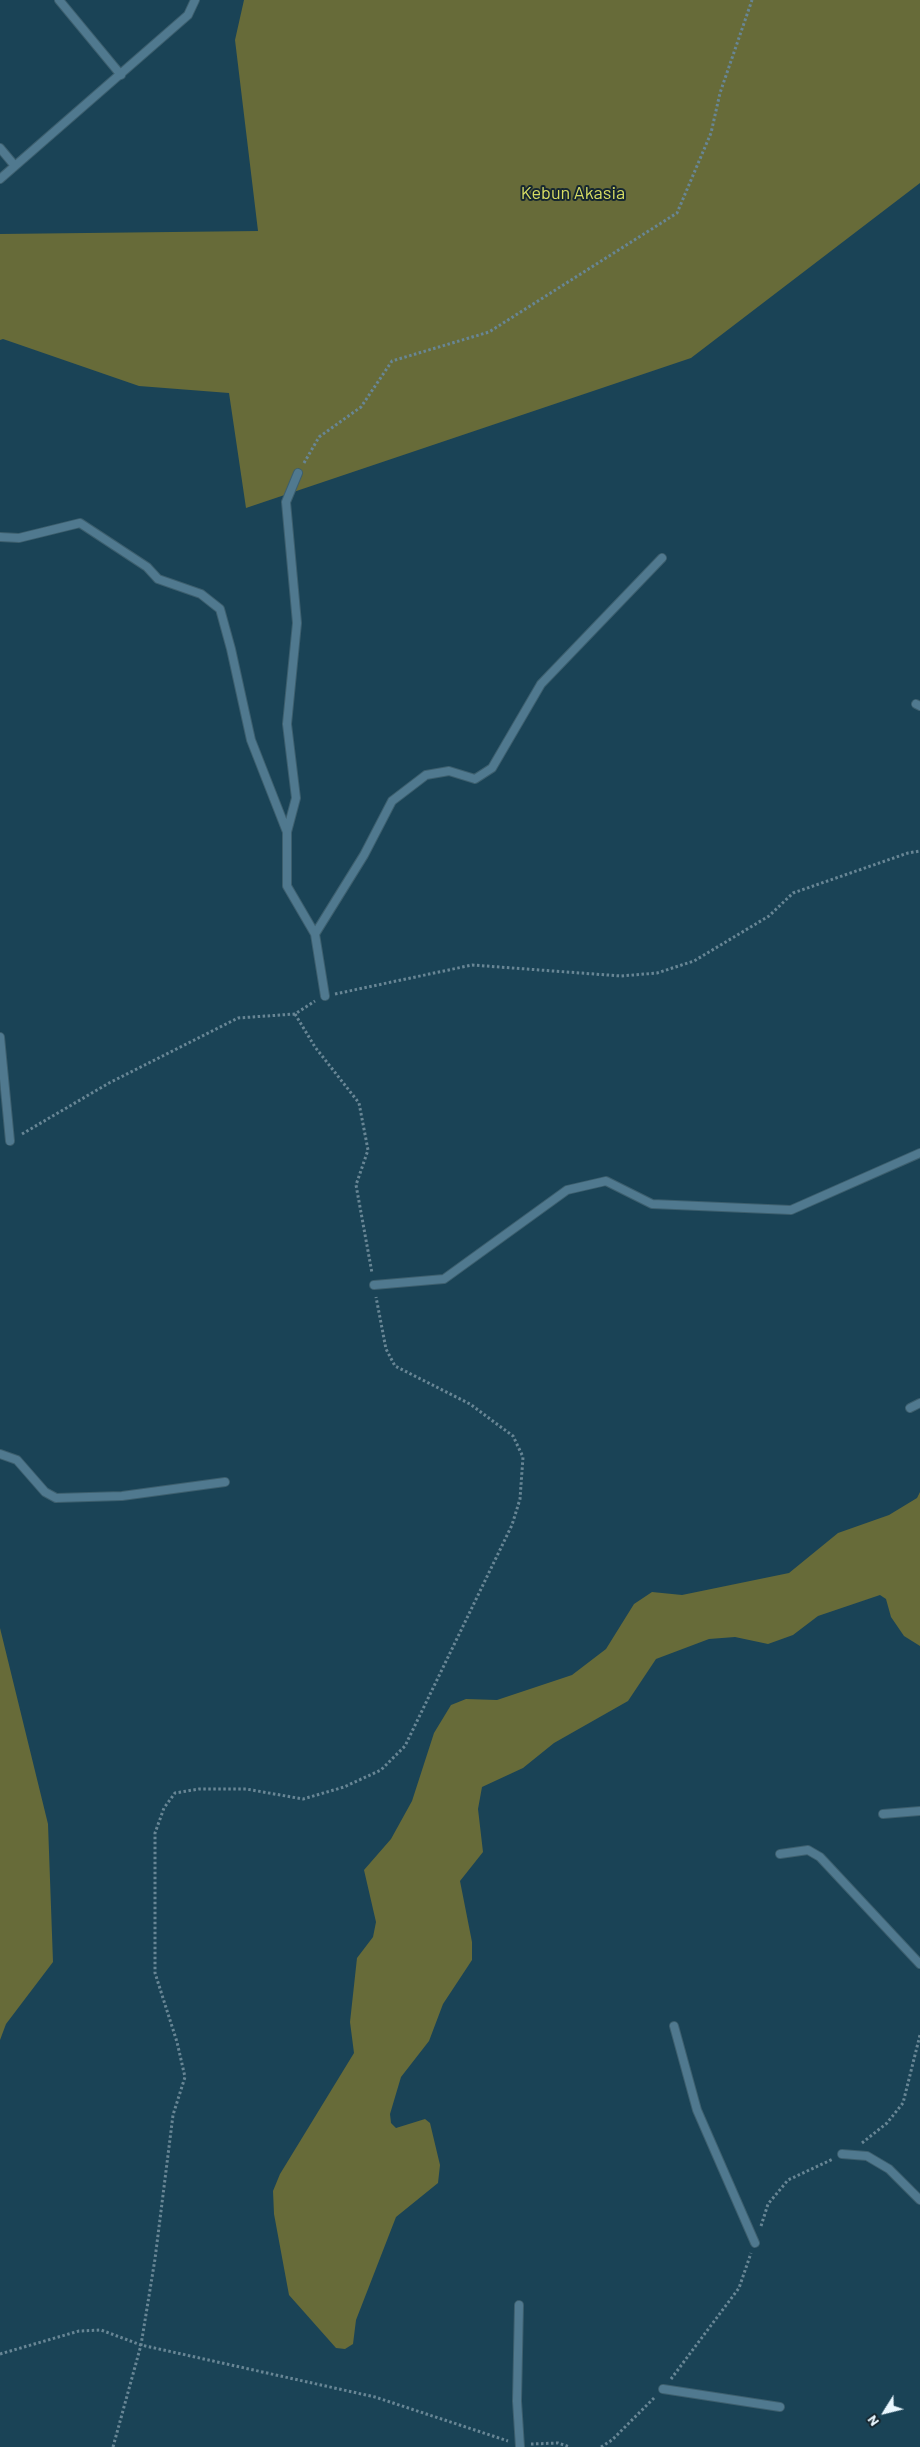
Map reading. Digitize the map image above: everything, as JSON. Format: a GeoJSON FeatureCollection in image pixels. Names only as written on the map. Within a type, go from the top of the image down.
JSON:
{"type":"FeatureCollection","features":[{"type":"Feature","properties":{"kind":"lane"},"geometry":{"type":"LineString","coordinates":[[59,0],[121,75]]}},
{"type":"Feature","properties":{"kind":"lane"},"geometry":{"type":"LineString","coordinates":[[0,179],[121,75],[188,14],[195,0]]}},
{"type":"Feature","properties":{"kind":"lane"},"geometry":{"type":"LineString","coordinates":[[0,148],[15,166]]}},
{"type":"Feature","properties":{"kind":"lane"},"geometry":{"type":"LineString","coordinates":[[298,473],[286,502],[297,623],[287,724],[296,798],[287,832],[287,886],[315,934],[325,996]]}},
{"type":"Feature","properties":{"kind":"lane"},"geometry":{"type":"LineString","coordinates":[[0,537],[19,538],[80,523],[147,567],[158,579],[201,594],[220,608],[231,649],[250,740],[287,832]]}},
{"type":"Feature","properties":{"kind":"lane"},"geometry":{"type":"LineString","coordinates":[[315,934],[364,855],[392,802],[426,775],[449,771],[475,779],[492,768],[541,684],[662,558]]}},
{"type":"Feature","properties":{"kind":"lane"},"geometry":{"type":"LineString","coordinates":[[0,1037],[10,1142]]}},
{"type":"Feature","properties":{"kind":"lane"},"geometry":{"type":"LineString","coordinates":[[374,1285],[444,1279],[566,1190],[606,1181],[652,1204],[791,1210],[920,1153]]}},
{"type":"Feature","properties":{"kind":"lane"},"geometry":{"type":"LineString","coordinates":[[910,1408],[920,1403]]}},
{"type":"Feature","properties":{"kind":"lane"},"geometry":{"type":"LineString","coordinates":[[0,1454],[17,1460],[45,1492],[56,1498],[122,1496],[225,1482]]}},
{"type":"Feature","properties":{"kind":"lane"},"geometry":{"type":"LineString","coordinates":[[882,1814],[920,1811]]}},
{"type":"Feature","properties":{"kind":"lane"},"geometry":{"type":"LineString","coordinates":[[780,1854],[808,1850],[820,1857],[920,1964]]}},
{"type":"Feature","properties":{"kind":"lane"},"geometry":{"type":"LineString","coordinates":[[674,2026],[697,2110],[755,2243]]}},
{"type":"Feature","properties":{"kind":"lane"},"geometry":{"type":"LineString","coordinates":[[842,2154],[867,2156],[889,2169],[920,2200]]}},
{"type":"Feature","properties":{"kind":"lane"},"geometry":{"type":"LineString","coordinates":[[519,2304],[516,2401],[520,2446]]}},
{"type":"Feature","properties":{"kind":"lane"},"geometry":{"type":"LineString","coordinates":[[663,2389],[780,2407]]}},
{"type":"Feature","properties":{"kind":"path"},"geometry":{"type":"LineString","coordinates":[[298,473],[319,437],[361,407],[392,361],[488,332],[677,213],[711,132],[720,93],[752,0]]}},
{"type":"Feature","properties":{"kind":"path"},"geometry":{"type":"LineString","coordinates":[[10,1142],[110,1083],[238,1018],[295,1014],[325,996],[472,965],[621,976],[657,973],[694,961],[769,916],[793,893],[908,853],[920,851]]}},
{"type":"Feature","properties":{"kind":"path"},"geometry":{"type":"LineString","coordinates":[[113,2447],[141,2345],[155,2260],[173,2115],[185,2077],[177,2042],[155,1974],[155,1833],[164,1808],[175,1793],[199,1789],[246,1789],[303,1799],[344,1787],[381,1770],[405,1746],[512,1525],[520,1499],[523,1457],[512,1436],[470,1404],[395,1366],[386,1350],[356,1185],[368,1150],[358,1103],[315,1047],[295,1014]]}},
{"type":"Feature","properties":{"kind":"path"},"geometry":{"type":"LineString","coordinates":[[0,2354],[78,2331],[101,2330],[141,2345],[375,2397],[520,2446],[558,2443],[570,2447]]}},
{"type":"Feature","properties":{"kind":"green space","name":"Kebun Akasia"},"geometry":{"type":"Polygon","coordinates":[[[244,0],[920,0],[920,183],[691,358],[246,508],[229,393],[139,386],[3,339],[0,340],[0,234],[258,231],[235,40],[244,0]]]}},
{"type":"Feature","properties":{"kind":"green space"},"geometry":{"type":"Polygon","coordinates":[[[920,1492],[920,1646],[904,1636],[891,1617],[886,1599],[880,1595],[818,1616],[793,1635],[768,1644],[735,1637],[709,1639],[656,1659],[628,1701],[554,1743],[523,1768],[482,1787],[478,1809],[483,1852],[460,1881],[472,1942],[472,1960],[443,2004],[429,2041],[401,2077],[390,2114],[391,2123],[396,2128],[425,2119],[430,2123],[440,2165],[438,2183],[396,2217],[356,2320],[353,2344],[345,2349],[336,2348],[289,2295],[274,2214],[273,2191],[280,2174],[354,2053],[350,2022],[357,1958],[373,1937],[376,1922],[364,1870],[391,1839],[412,1801],[434,1733],[451,1705],[466,1699],[497,1700],[572,1675],[606,1649],[634,1604],[652,1592],[682,1595],[789,1573],[838,1533],[889,1515],[917,1498],[920,1492]]]}},
{"type":"Feature","properties":{"kind":"green space"},"geometry":{"type":"Polygon","coordinates":[[[0,1628],[48,1824],[53,1962],[6,2024],[0,2040],[0,1628]]]}}]}
